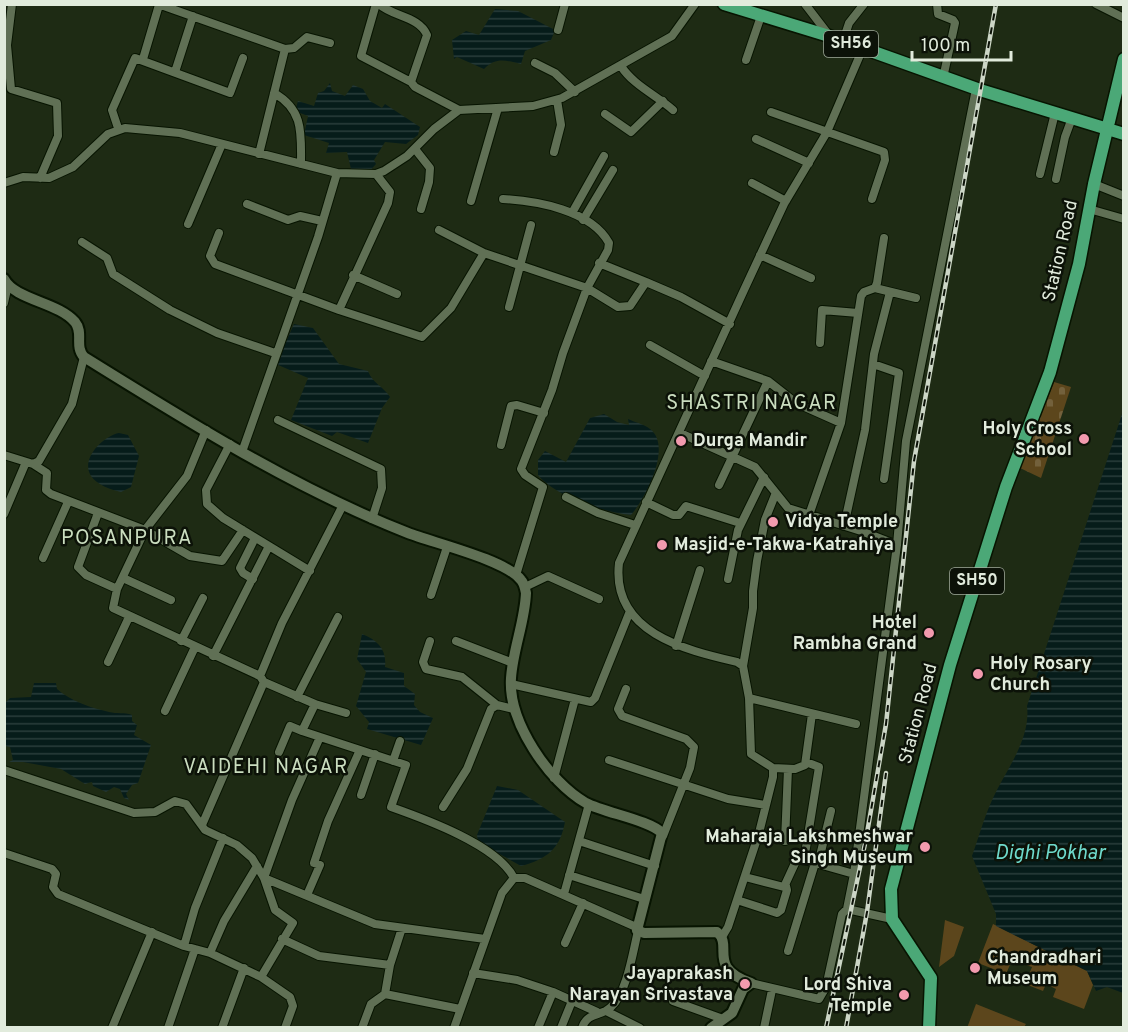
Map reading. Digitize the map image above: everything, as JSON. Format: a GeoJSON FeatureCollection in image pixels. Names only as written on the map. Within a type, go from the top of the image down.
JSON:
{"type":"FeatureCollection","features":[{"type":"Feature","properties":{"kind":"main road","name":"SH56"},"geometry":{"type":"LineString","coordinates":[[724,4],[829,36],[976,89],[1106,129]]}},
{"type":"Feature","properties":{"kind":"main road","name":"Station Road"},"geometry":{"type":"LineString","coordinates":[[892,919],[891,889],[894,872],[950,664],[1006,487],[1050,372],[1079,264],[1094,183],[1123,61]]}},
{"type":"Feature","properties":{"kind":"main road"},"geometry":{"type":"LineString","coordinates":[[1106,129],[1124,134]]}},
{"type":"Feature","properties":{"kind":"main road"},"geometry":{"type":"LineString","coordinates":[[6,282],[70,317],[79,328],[78,348],[84,357],[293,482],[372,519],[516,575],[525,587],[526,601],[513,663],[511,684],[514,709],[554,778],[571,794],[589,804],[659,830],[663,836],[637,929],[713,931],[722,936],[722,962],[745,984],[732,1013],[711,1028]]}},
{"type":"Feature","properties":{"kind":"main road"},"geometry":{"type":"LineString","coordinates":[[892,919],[931,978],[929,1028]]}},
{"type":"Feature","properties":{"kind":"street"},"geometry":{"type":"LineString","coordinates":[[12,4],[6,24],[11,88],[57,103],[58,136],[40,178]]}},
{"type":"Feature","properties":{"kind":"street"},"geometry":{"type":"LineString","coordinates":[[411,82],[427,35],[424,29],[413,21],[378,4],[362,56],[459,110],[533,106],[557,100],[575,92],[672,36],[695,4]]}},
{"type":"Feature","properties":{"kind":"street"},"geometry":{"type":"LineString","coordinates":[[558,30],[565,4]]}},
{"type":"Feature","properties":{"kind":"street"},"geometry":{"type":"LineString","coordinates":[[805,4],[829,36]]}},
{"type":"Feature","properties":{"kind":"street"},"geometry":{"type":"LineString","coordinates":[[843,41],[849,23],[864,4]]}},
{"type":"Feature","properties":{"kind":"street"},"geometry":{"type":"LineString","coordinates":[[937,4],[938,14],[955,23],[943,78]]}},
{"type":"Feature","properties":{"kind":"street"},"geometry":{"type":"LineString","coordinates":[[1096,4],[1124,18]]}},
{"type":"Feature","properties":{"kind":"street"},"geometry":{"type":"LineString","coordinates":[[143,59],[159,5],[285,49],[294,48],[307,37],[330,43]]}},
{"type":"Feature","properties":{"kind":"street"},"geometry":{"type":"LineString","coordinates":[[175,72],[192,16]]}},
{"type":"Feature","properties":{"kind":"street"},"geometry":{"type":"LineString","coordinates":[[746,60],[761,16]]}},
{"type":"Feature","properties":{"kind":"street"},"geometry":{"type":"LineString","coordinates":[[743,666],[676,646],[647,628],[630,611],[621,593],[618,575],[620,563],[635,525],[680,433],[760,255],[786,201],[827,132],[863,48]]}},
{"type":"Feature","properties":{"kind":"street"},"geometry":{"type":"LineString","coordinates":[[259,154],[285,49]]}},
{"type":"Feature","properties":{"kind":"street"},"geometry":{"type":"LineString","coordinates":[[118,128],[112,110],[135,58],[143,59],[230,93],[243,58]]}},
{"type":"Feature","properties":{"kind":"street"},"geometry":{"type":"LineString","coordinates":[[535,63],[555,73],[575,92]]}},
{"type":"Feature","properties":{"kind":"street"},"geometry":{"type":"LineString","coordinates":[[621,66],[631,81],[673,110]]}},
{"type":"Feature","properties":{"kind":"street"},"geometry":{"type":"LineString","coordinates":[[745,984],[814,1000],[822,996],[842,914],[847,909],[854,874],[897,545],[906,441],[976,89]]}},
{"type":"Feature","properties":{"kind":"street"},"geometry":{"type":"LineString","coordinates":[[274,93],[286,100],[296,117],[302,144],[301,164]]}},
{"type":"Feature","properties":{"kind":"street"},"geometry":{"type":"LineString","coordinates":[[554,152],[561,125],[557,100]]}},
{"type":"Feature","properties":{"kind":"street"},"geometry":{"type":"LineString","coordinates":[[605,114],[631,132],[663,101]]}},
{"type":"Feature","properties":{"kind":"street"},"geometry":{"type":"LineString","coordinates":[[471,201],[498,108]]}},
{"type":"Feature","properties":{"kind":"street"},"geometry":{"type":"LineString","coordinates":[[4,183],[23,177],[40,178],[73,167],[118,128],[180,134],[337,174],[376,174],[407,156],[434,129],[459,110]]}},
{"type":"Feature","properties":{"kind":"street"},"geometry":{"type":"LineString","coordinates":[[771,112],[884,152],[885,160],[872,199]]}},
{"type":"Feature","properties":{"kind":"street"},"geometry":{"type":"LineString","coordinates":[[1040,174],[1055,113]]}},
{"type":"Feature","properties":{"kind":"street"},"geometry":{"type":"LineString","coordinates":[[1056,179],[1065,137],[1072,118]]}},
{"type":"Feature","properties":{"kind":"street"},"geometry":{"type":"LineString","coordinates":[[756,139],[809,163]]}},
{"type":"Feature","properties":{"kind":"street"},"geometry":{"type":"LineString","coordinates":[[188,225],[222,144]]}},
{"type":"Feature","properties":{"kind":"street"},"geometry":{"type":"LineString","coordinates":[[415,148],[430,168],[429,182],[421,209]]}},
{"type":"Feature","properties":{"kind":"street"},"geometry":{"type":"LineString","coordinates":[[572,213],[604,156]]}},
{"type":"Feature","properties":{"kind":"street"},"geometry":{"type":"LineString","coordinates":[[583,219],[614,170]]}},
{"type":"Feature","properties":{"kind":"street"},"geometry":{"type":"LineString","coordinates":[[242,452],[337,174]]}},
{"type":"Feature","properties":{"kind":"street"},"geometry":{"type":"LineString","coordinates":[[339,310],[390,196],[376,174]]}},
{"type":"Feature","properties":{"kind":"street"},"geometry":{"type":"LineString","coordinates":[[752,183],[786,201]]}},
{"type":"Feature","properties":{"kind":"street"},"geometry":{"type":"LineString","coordinates":[[1094,183],[1124,196]]}},
{"type":"Feature","properties":{"kind":"street"},"geometry":{"type":"LineString","coordinates":[[503,199],[536,201],[572,213],[583,219],[608,240],[608,250],[587,288],[544,413],[521,469],[543,487],[516,575]]}},
{"type":"Feature","properties":{"kind":"street"},"geometry":{"type":"LineString","coordinates":[[247,204],[288,220],[300,216],[322,221]]}},
{"type":"Feature","properties":{"kind":"street"},"geometry":{"type":"LineString","coordinates":[[1089,210],[1124,219]]}},
{"type":"Feature","properties":{"kind":"street"},"geometry":{"type":"LineString","coordinates":[[509,307],[518,265],[531,225]]}},
{"type":"Feature","properties":{"kind":"street"},"geometry":{"type":"LineString","coordinates":[[439,230],[484,253],[587,288],[618,307],[628,308],[646,282]]}},
{"type":"Feature","properties":{"kind":"street"},"geometry":{"type":"LineString","coordinates":[[219,233],[210,256],[215,264],[418,338],[422,337],[451,308],[484,253]]}},
{"type":"Feature","properties":{"kind":"street"},"geometry":{"type":"LineString","coordinates":[[875,288],[884,238]]}},
{"type":"Feature","properties":{"kind":"street"},"geometry":{"type":"LineString","coordinates":[[82,242],[107,258],[113,274],[170,310],[217,333],[275,353]]}},
{"type":"Feature","properties":{"kind":"street"},"geometry":{"type":"LineString","coordinates":[[760,255],[811,278]]}},
{"type":"Feature","properties":{"kind":"street"},"geometry":{"type":"LineString","coordinates":[[599,263],[681,297],[729,324]]}},
{"type":"Feature","properties":{"kind":"street"},"geometry":{"type":"LineString","coordinates":[[353,275],[397,294]]}},
{"type":"Feature","properties":{"kind":"street"},"geometry":{"type":"LineString","coordinates":[[4,303],[6,282]]}},
{"type":"Feature","properties":{"kind":"street"},"geometry":{"type":"LineString","coordinates":[[809,515],[841,423],[858,313],[864,292],[875,288],[916,298]]}},
{"type":"Feature","properties":{"kind":"street"},"geometry":{"type":"LineString","coordinates":[[844,526],[865,430],[873,364],[890,292]]}},
{"type":"Feature","properties":{"kind":"street"},"geometry":{"type":"LineString","coordinates":[[820,343],[822,310],[858,313]]}},
{"type":"Feature","properties":{"kind":"street"},"geometry":{"type":"LineString","coordinates":[[650,345],[705,376]]}},
{"type":"Feature","properties":{"kind":"street"},"geometry":{"type":"LineString","coordinates":[[29,463],[39,461],[72,404],[84,357]]}},
{"type":"Feature","properties":{"kind":"street"},"geometry":{"type":"LineString","coordinates":[[711,361],[768,381],[796,403],[841,423]]}},
{"type":"Feature","properties":{"kind":"street"},"geometry":{"type":"LineString","coordinates":[[873,364],[899,373],[884,479]]}},
{"type":"Feature","properties":{"kind":"street"},"geometry":{"type":"LineString","coordinates":[[719,485],[768,381]]}},
{"type":"Feature","properties":{"kind":"street"},"geometry":{"type":"LineString","coordinates":[[501,445],[511,406],[517,405],[544,413]]}},
{"type":"Feature","properties":{"kind":"street"},"geometry":{"type":"LineString","coordinates":[[278,420],[381,469],[382,488],[372,519]]}},
{"type":"Feature","properties":{"kind":"street"},"geometry":{"type":"LineString","coordinates":[[206,430],[187,476],[145,530],[117,589],[113,608],[297,697],[346,713]]}},
{"type":"Feature","properties":{"kind":"street"},"geometry":{"type":"LineString","coordinates":[[680,433],[755,467],[775,495],[788,508],[897,545]]}},
{"type":"Feature","properties":{"kind":"street"},"geometry":{"type":"LineString","coordinates":[[230,444],[206,490],[205,500],[212,510],[243,531],[310,571]]}},
{"type":"Feature","properties":{"kind":"street"},"geometry":{"type":"LineString","coordinates":[[4,455],[29,463],[47,473],[48,492],[68,502],[145,530],[190,556],[219,561],[225,559],[243,531]]}},
{"type":"Feature","properties":{"kind":"street"},"geometry":{"type":"LineString","coordinates":[[4,514],[29,463]]}},
{"type":"Feature","properties":{"kind":"street"},"geometry":{"type":"LineString","coordinates":[[728,579],[740,524],[764,477]]}},
{"type":"Feature","properties":{"kind":"street"},"geometry":{"type":"LineString","coordinates":[[775,495],[765,520],[757,561],[753,608],[743,666],[749,698],[751,754],[773,768],[802,768],[807,762],[812,714]]}},
{"type":"Feature","properties":{"kind":"street"},"geometry":{"type":"LineString","coordinates":[[566,497],[598,513],[635,525]]}},
{"type":"Feature","properties":{"kind":"street"},"geometry":{"type":"LineString","coordinates":[[43,558],[68,502]]}},
{"type":"Feature","properties":{"kind":"street"},"geometry":{"type":"LineString","coordinates":[[646,502],[673,515],[679,515],[686,506],[740,524]]}},
{"type":"Feature","properties":{"kind":"street"},"geometry":{"type":"LineString","coordinates":[[202,825],[282,624],[343,505]]}},
{"type":"Feature","properties":{"kind":"street"},"geometry":{"type":"LineString","coordinates":[[98,513],[78,567],[86,574],[117,589]]}},
{"type":"Feature","properties":{"kind":"street"},"geometry":{"type":"LineString","coordinates":[[253,579],[243,573],[240,568],[255,538]]}},
{"type":"Feature","properties":{"kind":"street"},"geometry":{"type":"LineString","coordinates":[[213,656],[269,546]]}},
{"type":"Feature","properties":{"kind":"street"},"geometry":{"type":"LineString","coordinates":[[431,595],[447,547]]}},
{"type":"Feature","properties":{"kind":"street"},"geometry":{"type":"LineString","coordinates":[[676,646],[700,570]]}},
{"type":"Feature","properties":{"kind":"street"},"geometry":{"type":"LineString","coordinates":[[525,587],[548,576],[599,599]]}},
{"type":"Feature","properties":{"kind":"street"},"geometry":{"type":"LineString","coordinates":[[123,578],[171,600]]}},
{"type":"Feature","properties":{"kind":"street"},"geometry":{"type":"LineString","coordinates":[[181,641],[204,598]]}},
{"type":"Feature","properties":{"kind":"street"},"geometry":{"type":"LineString","coordinates":[[511,684],[591,702],[595,699],[630,611]]}},
{"type":"Feature","properties":{"kind":"street"},"geometry":{"type":"LineString","coordinates":[[108,662],[129,617]]}},
{"type":"Feature","properties":{"kind":"street"},"geometry":{"type":"LineString","coordinates":[[297,697],[338,617]]}},
{"type":"Feature","properties":{"kind":"street"},"geometry":{"type":"LineString","coordinates":[[430,641],[423,662],[426,669],[462,677],[497,705],[514,709]]}},
{"type":"Feature","properties":{"kind":"street"},"geometry":{"type":"LineString","coordinates":[[456,641],[513,663]]}},
{"type":"Feature","properties":{"kind":"street"},"geometry":{"type":"LineString","coordinates":[[165,711],[195,647]]}},
{"type":"Feature","properties":{"kind":"street"},"geometry":{"type":"LineString","coordinates":[[626,689],[618,709],[622,716],[686,739],[694,747],[692,761],[663,836]]}},
{"type":"Feature","properties":{"kind":"street"},"geometry":{"type":"LineString","coordinates":[[749,698],[856,724]]}},
{"type":"Feature","properties":{"kind":"street"},"geometry":{"type":"LineString","coordinates":[[554,778],[575,699]]}},
{"type":"Feature","properties":{"kind":"street"},"geometry":{"type":"LineString","coordinates":[[302,731],[315,704]]}},
{"type":"Feature","properties":{"kind":"street"},"geometry":{"type":"LineString","coordinates":[[443,807],[466,769],[491,709],[497,705]]}},
{"type":"Feature","properties":{"kind":"street"},"geometry":{"type":"LineString","coordinates":[[279,752],[290,726],[406,765],[391,807],[491,853],[509,867],[514,878]]}},
{"type":"Feature","properties":{"kind":"street"},"geometry":{"type":"LineString","coordinates":[[264,878],[292,800],[320,737]]}},
{"type":"Feature","properties":{"kind":"street"},"geometry":{"type":"LineString","coordinates":[[393,761],[400,741]]}},
{"type":"Feature","properties":{"kind":"street"},"geometry":{"type":"LineString","coordinates":[[307,895],[320,865],[314,862],[327,821],[360,750]]}},
{"type":"Feature","properties":{"kind":"street"},"geometry":{"type":"LineString","coordinates":[[361,795],[375,754]]}},
{"type":"Feature","properties":{"kind":"street"},"geometry":{"type":"LineString","coordinates":[[609,760],[728,799],[766,805]]}},
{"type":"Feature","properties":{"kind":"street"},"geometry":{"type":"LineString","coordinates":[[804,860],[819,766],[807,762]]}},
{"type":"Feature","properties":{"kind":"street"},"geometry":{"type":"LineString","coordinates":[[722,936],[728,927],[745,877],[766,805],[773,768]]}},
{"type":"Feature","properties":{"kind":"street"},"geometry":{"type":"LineString","coordinates":[[785,841],[788,769]]}},
{"type":"Feature","properties":{"kind":"street"},"geometry":{"type":"LineString","coordinates":[[4,770],[134,813],[155,812],[175,801],[180,801],[192,810],[205,830],[245,852],[264,878],[275,910],[294,923],[282,939],[261,977]]}},
{"type":"Feature","properties":{"kind":"street"},"geometry":{"type":"LineString","coordinates":[[564,894],[589,804]]}},
{"type":"Feature","properties":{"kind":"street"},"geometry":{"type":"LineString","coordinates":[[788,951],[831,811]]}},
{"type":"Feature","properties":{"kind":"street"},"geometry":{"type":"LineString","coordinates":[[184,946],[195,908],[223,838]]}},
{"type":"Feature","properties":{"kind":"street"},"geometry":{"type":"LineString","coordinates":[[579,841],[655,866]]}},
{"type":"Feature","properties":{"kind":"street"},"geometry":{"type":"LineString","coordinates":[[4,853],[52,869],[56,874],[53,887],[58,894],[184,946],[210,953],[261,977],[290,997],[293,1006],[289,1026]]}},
{"type":"Feature","properties":{"kind":"street"},"geometry":{"type":"LineString","coordinates":[[737,900],[777,913],[783,905],[788,890],[786,886],[796,861],[804,860],[854,874]]}},
{"type":"Feature","properties":{"kind":"street"},"geometry":{"type":"LineString","coordinates":[[210,953],[224,921],[257,866]]}},
{"type":"Feature","properties":{"kind":"street"},"geometry":{"type":"LineString","coordinates":[[569,874],[645,898]]}},
{"type":"Feature","properties":{"kind":"street"},"geometry":{"type":"LineString","coordinates":[[745,877],[786,886]]}},
{"type":"Feature","properties":{"kind":"street"},"geometry":{"type":"LineString","coordinates":[[264,878],[375,924],[485,939]]}},
{"type":"Feature","properties":{"kind":"street"},"geometry":{"type":"LineString","coordinates":[[454,1028],[507,884],[514,878],[525,878],[564,894],[637,929],[622,991],[606,1011]]}},
{"type":"Feature","properties":{"kind":"street"},"geometry":{"type":"LineString","coordinates":[[565,943],[583,903]]}},
{"type":"Feature","properties":{"kind":"street"},"geometry":{"type":"LineString","coordinates":[[847,909],[892,919]]}},
{"type":"Feature","properties":{"kind":"street"},"geometry":{"type":"LineString","coordinates":[[362,1028],[371,1004],[385,994],[390,965],[402,928]]}},
{"type":"Feature","properties":{"kind":"street"},"geometry":{"type":"LineString","coordinates":[[112,1028],[152,932]]}},
{"type":"Feature","properties":{"kind":"street"},"geometry":{"type":"LineString","coordinates":[[282,939],[318,956],[390,965]]}},
{"type":"Feature","properties":{"kind":"street"},"geometry":{"type":"LineString","coordinates":[[168,1028],[195,949]]}},
{"type":"Feature","properties":{"kind":"street"},"geometry":{"type":"LineString","coordinates":[[222,1028],[244,968]]}},
{"type":"Feature","properties":{"kind":"street"},"geometry":{"type":"LineString","coordinates":[[473,973],[517,980],[553,992],[597,1012]]}},
{"type":"Feature","properties":{"kind":"street"},"geometry":{"type":"LineString","coordinates":[[764,1028],[772,990]]}},
{"type":"Feature","properties":{"kind":"street"},"geometry":{"type":"LineString","coordinates":[[538,1028],[553,992]]}},
{"type":"Feature","properties":{"kind":"street"},"geometry":{"type":"LineString","coordinates":[[385,994],[460,1009]]}},
{"type":"Feature","properties":{"kind":"street"},"geometry":{"type":"LineString","coordinates":[[561,1028],[572,1000]]}},
{"type":"Feature","properties":{"kind":"street"},"geometry":{"type":"LineString","coordinates":[[673,1001],[723,1019]]}},
{"type":"Feature","properties":{"kind":"street"},"geometry":{"type":"LineString","coordinates":[[582,1028],[589,1017],[597,1012],[606,1011],[640,1028]]}},
{"type":"Feature","properties":{"kind":"green space"},"geometry":{"type":"Polygon","coordinates":[[[1054,382],[1071,387],[1041,478],[1020,468],[1054,382]]]}},
{"type":"Feature","properties":{"kind":"green space"},"geometry":{"type":"Polygon","coordinates":[[[945,920],[964,927],[954,956],[939,967],[945,920]]]}},
{"type":"Feature","properties":{"kind":"green space"},"geometry":{"type":"Polygon","coordinates":[[[993,924],[1087,971],[1093,985],[1084,1009],[1053,997],[1056,989],[1046,984],[1043,991],[1025,984],[1032,967],[1012,960],[1006,974],[978,963],[993,924]]]}},
{"type":"Feature","properties":{"kind":"green space"},"geometry":{"type":"Polygon","coordinates":[[[976,1004],[1026,1024],[1024,1027],[967,1028],[976,1004]]]}},
{"type":"Feature","properties":{"kind":"water"},"geometry":{"type":"Polygon","coordinates":[[[495,9],[518,11],[555,30],[551,40],[525,51],[521,64],[501,60],[484,69],[457,57],[454,59],[452,40],[466,31],[479,35],[495,9]]]}},
{"type":"Feature","properties":{"kind":"water"},"geometry":{"type":"Polygon","coordinates":[[[330,83],[332,91],[345,96],[353,85],[363,89],[370,101],[382,108],[385,104],[420,127],[418,135],[406,144],[385,142],[374,160],[376,164],[368,173],[351,169],[347,152],[326,153],[329,143],[304,135],[308,116],[295,111],[298,101],[314,106],[318,93],[324,91],[330,83]]]}},
{"type":"Feature","properties":{"kind":"water"},"geometry":{"type":"Polygon","coordinates":[[[294,324],[313,328],[339,364],[368,371],[390,397],[382,408],[368,443],[337,432],[332,436],[291,420],[308,378],[276,364],[294,324]]]}},
{"type":"Feature","properties":{"kind":"water","name":"Dighi Pokhar"},"geometry":{"type":"Polygon","coordinates":[[[1123,411],[1123,993],[1107,987],[1096,991],[1087,971],[996,926],[996,914],[972,856],[990,805],[1021,742],[1027,718],[1027,706],[1123,411]]]}},
{"type":"Feature","properties":{"kind":"water"},"geometry":{"type":"Polygon","coordinates":[[[604,414],[617,422],[629,425],[628,419],[642,424],[656,437],[659,447],[658,459],[649,485],[631,515],[607,511],[568,497],[538,475],[538,460],[545,451],[566,462],[590,418],[604,414]]]}},
{"type":"Feature","properties":{"kind":"water"},"geometry":{"type":"Polygon","coordinates":[[[119,433],[128,435],[139,456],[131,487],[121,492],[97,482],[88,469],[91,456],[100,443],[119,433]]]}},
{"type":"Feature","properties":{"kind":"water"},"geometry":{"type":"Polygon","coordinates":[[[362,634],[373,639],[380,646],[385,656],[385,667],[404,673],[404,686],[415,694],[414,705],[420,712],[433,718],[421,745],[367,729],[369,722],[356,706],[366,672],[357,659],[362,634]]]}},
{"type":"Feature","properties":{"kind":"water"},"geometry":{"type":"Polygon","coordinates":[[[34,683],[56,683],[57,689],[62,693],[82,703],[109,712],[132,715],[132,721],[137,725],[134,735],[151,745],[138,783],[132,785],[126,794],[129,800],[124,798],[120,789],[114,787],[106,792],[93,786],[92,782],[85,784],[61,769],[23,762],[9,762],[13,760],[10,747],[5,746],[5,703],[10,698],[31,697],[34,683]]]}},
{"type":"Feature","properties":{"kind":"water"},"geometry":{"type":"Polygon","coordinates":[[[497,786],[518,790],[565,822],[560,839],[551,852],[521,866],[478,842],[477,835],[497,786]]]}},
{"type":"Feature","properties":{"kind":"railway"},"geometry":{"type":"LineString","coordinates":[[826,1028],[866,839],[886,724],[914,461],[996,4]]}},
{"type":"Feature","properties":{"kind":"railway"},"geometry":{"type":"LineString","coordinates":[[846,1028],[867,912],[886,773]]}},
{"type":"Feature","properties":{"kind":"place","name":"Holy Cross School"},"geometry":{"type":"Point","coordinates":[1084,439]}},
{"type":"Feature","properties":{"kind":"place","name":"Durga Mandir"},"geometry":{"type":"Point","coordinates":[681,441]}},
{"type":"Feature","properties":{"kind":"place","name":"Vidya Temple"},"geometry":{"type":"Point","coordinates":[773,522]}},
{"type":"Feature","properties":{"kind":"place","name":"Masjid-e-Takwa-Katrahiya"},"geometry":{"type":"Point","coordinates":[662,545]}},
{"type":"Feature","properties":{"kind":"place","name":"Hotel Rambha Grand"},"geometry":{"type":"Point","coordinates":[929,633]}},
{"type":"Feature","properties":{"kind":"place","name":"Holy Rosary Church"},"geometry":{"type":"Point","coordinates":[978,674]}},
{"type":"Feature","properties":{"kind":"place","name":"Maharaja Lakshmeshwar Singh Museum"},"geometry":{"type":"Point","coordinates":[925,847]}},
{"type":"Feature","properties":{"kind":"place","name":"Chandradhari Museum"},"geometry":{"type":"Point","coordinates":[975,968]}},
{"type":"Feature","properties":{"kind":"place","name":"Jayaprakash Narayan Srivastava"},"geometry":{"type":"Point","coordinates":[745,984]}},
{"type":"Feature","properties":{"kind":"place","name":"Lord Shiva Temple"},"geometry":{"type":"Point","coordinates":[904,995]}},
{"type":"Feature","properties":{"kind":"district","name":"SHASTRI NAGAR"},"geometry":{"type":"Point","coordinates":[752,404]}},
{"type":"Feature","properties":{"kind":"district","name":"POSANPURA"},"geometry":{"type":"Point","coordinates":[127,539]}},
{"type":"Feature","properties":{"kind":"district","name":"VAIDEHI NAGAR"},"geometry":{"type":"Point","coordinates":[266,768]}}]}
